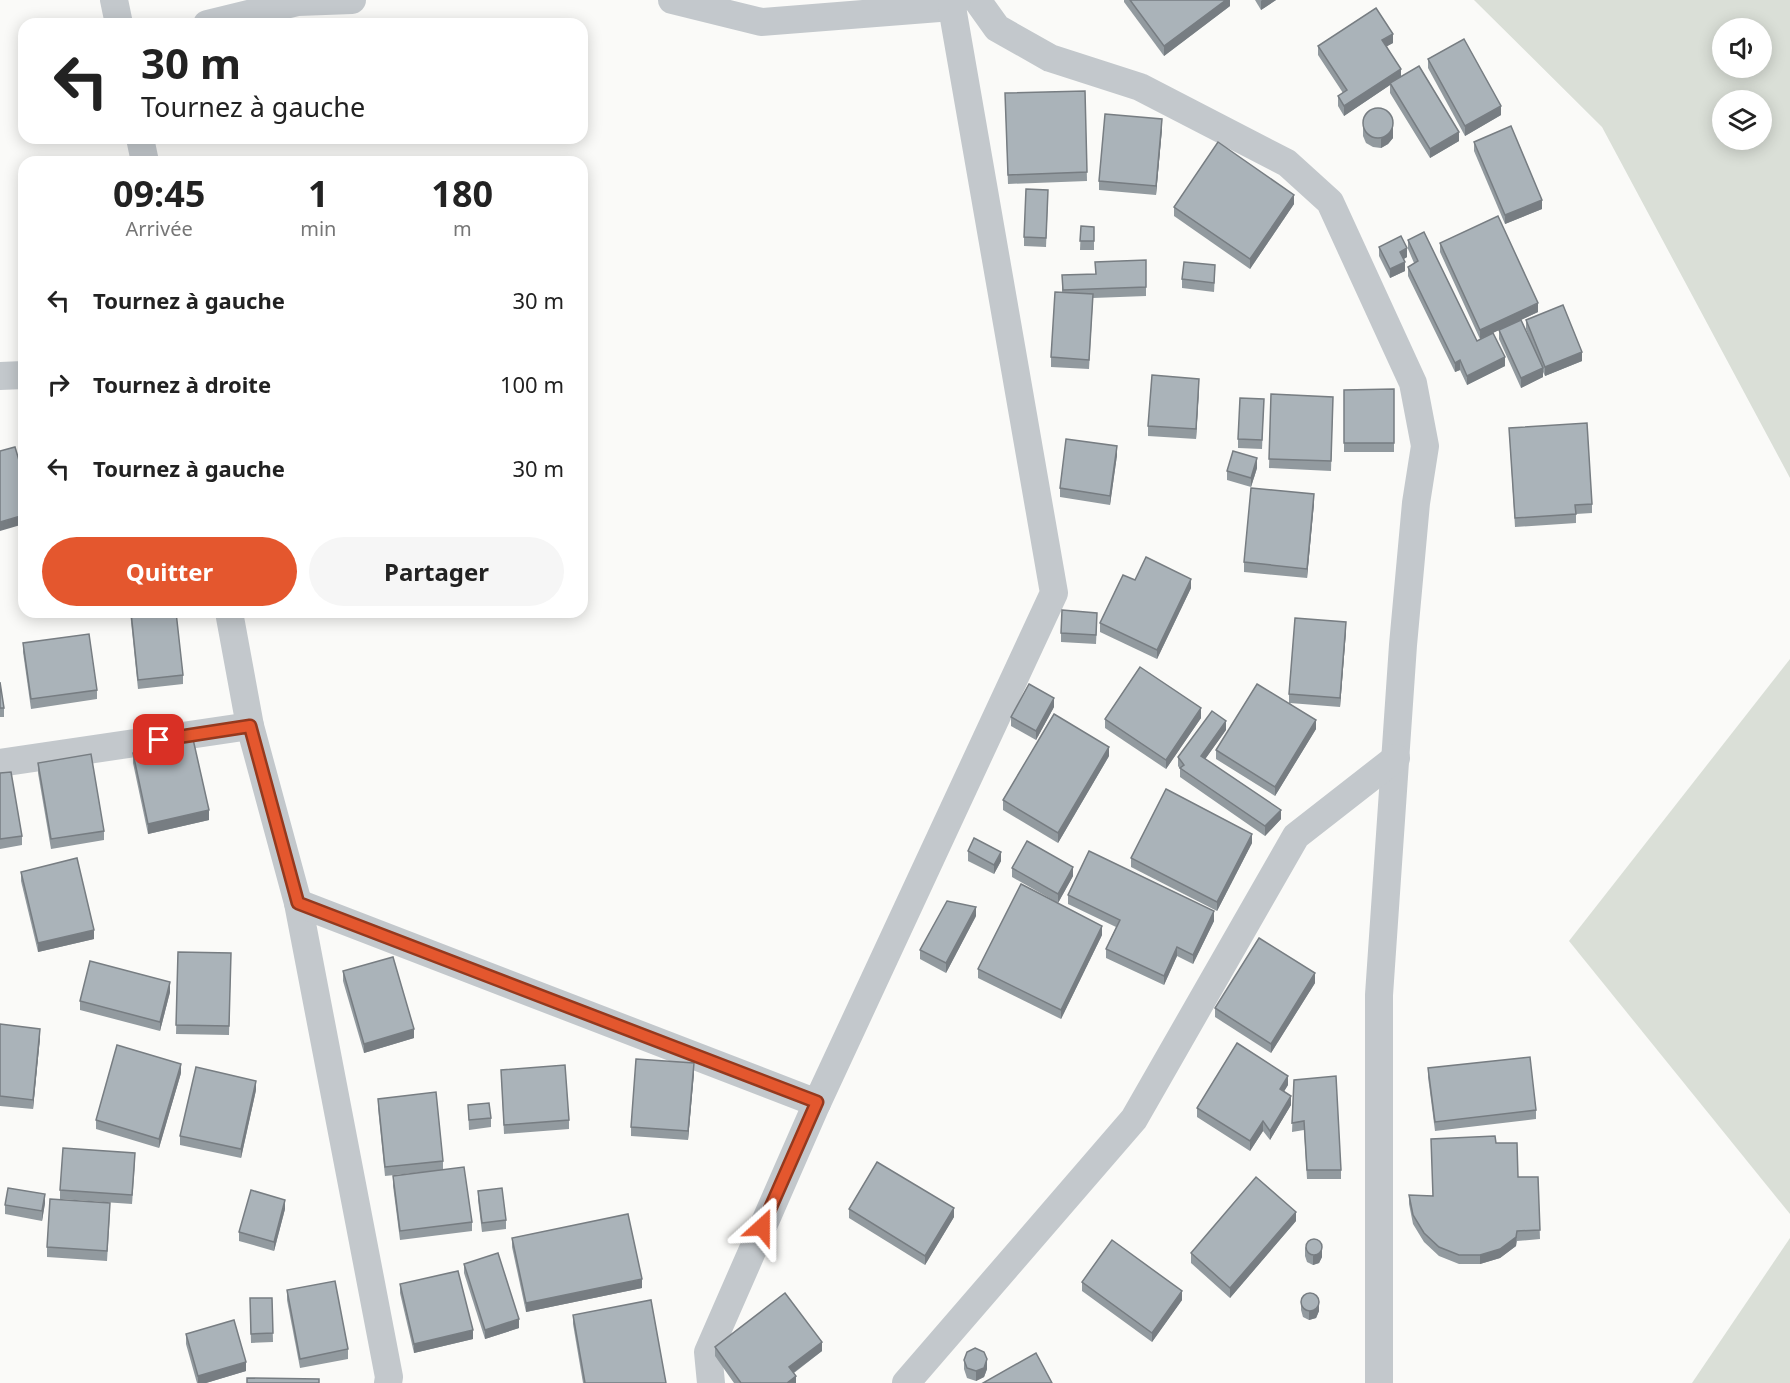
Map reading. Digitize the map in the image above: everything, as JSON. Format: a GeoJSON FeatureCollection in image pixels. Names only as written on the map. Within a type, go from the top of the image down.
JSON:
{"type":"FeatureCollection","features":[{"type":"Feature","properties":{"kind":"street"},"geometry":{"type":"LineString","coordinates":[[114,0],[118,18]]}},
{"type":"Feature","properties":{"kind":"street"},"geometry":{"type":"LineString","coordinates":[[232,18],[298,2],[352,0]]}},
{"type":"Feature","properties":{"kind":"street"},"geometry":{"type":"LineString","coordinates":[[672,0],[761,22],[962,2],[998,28],[1050,58],[1140,87],[1287,163],[1330,202],[1413,383],[1425,446],[1416,503],[1403,645],[1379,995],[1379,1383]]}},
{"type":"Feature","properties":{"kind":"street"},"geometry":{"type":"LineString","coordinates":[[711,1383],[708,1352],[817,1102],[1054,593],[962,2]]}},
{"type":"Feature","properties":{"kind":"street"},"geometry":{"type":"LineString","coordinates":[[0,376],[18,375]]}},
{"type":"Feature","properties":{"kind":"street"},"geometry":{"type":"LineString","coordinates":[[230,618],[250,726],[298,903],[393,1381]]}},
{"type":"Feature","properties":{"kind":"street"},"geometry":{"type":"LineString","coordinates":[[0,764],[250,726]]}},
{"type":"Feature","properties":{"kind":"street"},"geometry":{"type":"LineString","coordinates":[[906,1383],[1134,1119],[1296,836],[1396,758]]}},
{"type":"Feature","properties":{"kind":"street"},"geometry":{"type":"LineString","coordinates":[[298,903],[817,1102]]}},
{"type":"Feature","properties":{"kind":"shaded area"},"geometry":{"type":"Polygon","coordinates":[[[1474,0],[1790,0],[1790,478],[1602,127],[1474,0]]]}},
{"type":"Feature","properties":{"kind":"shaded area"},"geometry":{"type":"Polygon","coordinates":[[[1790,659],[1790,1214],[1569,941],[1790,659]]]}},
{"type":"Feature","properties":{"kind":"shaded area"},"geometry":{"type":"Polygon","coordinates":[[[1790,1238],[1790,1383],[1692,1383],[1790,1238]]]}},
{"type":"Feature","properties":{"kind":"building"},"geometry":{"type":"Polygon","coordinates":[[[1130,0],[1226,0],[1164,46],[1130,0]]]}},
{"type":"Feature","properties":{"kind":"building"},"geometry":{"type":"Polygon","coordinates":[[[1376,8],[1393,34],[1382,40],[1401,69],[1344,106],[1338,96],[1347,90],[1318,46],[1376,8]]]}},
{"type":"Feature","properties":{"kind":"building"},"geometry":{"type":"Polygon","coordinates":[[[1464,39],[1501,106],[1465,126],[1428,59],[1464,39]]]}},
{"type":"Feature","properties":{"kind":"building"},"geometry":{"type":"Polygon","coordinates":[[[1419,66],[1459,132],[1430,149],[1390,83],[1419,66]]]}},
{"type":"Feature","properties":{"kind":"building"},"geometry":{"type":"Polygon","coordinates":[[[1085,91],[1087,172],[1008,175],[1005,93],[1085,91]]]}},
{"type":"Feature","properties":{"kind":"building"},"geometry":{"type":"Polygon","coordinates":[[[1378,108],[1389,112],[1393,123],[1389,134],[1378,138],[1367,134],[1363,123],[1367,112],[1378,108]]]}},
{"type":"Feature","properties":{"kind":"building"},"geometry":{"type":"Polygon","coordinates":[[[1105,114],[1162,119],[1156,186],[1099,181],[1105,114]]]}},
{"type":"Feature","properties":{"kind":"building"},"geometry":{"type":"Polygon","coordinates":[[[1511,126],[1542,200],[1505,215],[1474,142],[1511,126]]]}},
{"type":"Feature","properties":{"kind":"building"},"geometry":{"type":"Polygon","coordinates":[[[1218,142],[1294,195],[1250,259],[1174,207],[1218,142]]]}},
{"type":"Feature","properties":{"kind":"building"},"geometry":{"type":"Polygon","coordinates":[[[1026,189],[1048,190],[1046,238],[1024,237],[1026,189]]]}},
{"type":"Feature","properties":{"kind":"building"},"geometry":{"type":"Polygon","coordinates":[[[1498,216],[1538,303],[1480,330],[1440,243],[1498,216]]]}},
{"type":"Feature","properties":{"kind":"building"},"geometry":{"type":"Polygon","coordinates":[[[1081,226],[1094,227],[1094,241],[1080,241],[1081,226]]]}},
{"type":"Feature","properties":{"kind":"building"},"geometry":{"type":"Polygon","coordinates":[[[1424,232],[1477,341],[1493,333],[1505,357],[1467,376],[1460,360],[1455,363],[1408,267],[1418,261],[1408,240],[1424,232]]]}},
{"type":"Feature","properties":{"kind":"building"},"geometry":{"type":"Polygon","coordinates":[[[1401,236],[1407,248],[1400,252],[1405,262],[1390,269],[1379,247],[1401,236]]]}},
{"type":"Feature","properties":{"kind":"building"},"geometry":{"type":"Polygon","coordinates":[[[1146,260],[1146,287],[1063,290],[1062,275],[1096,274],[1095,262],[1146,260]]]}},
{"type":"Feature","properties":{"kind":"building"},"geometry":{"type":"Polygon","coordinates":[[[1184,262],[1215,265],[1214,283],[1182,279],[1184,262]]]}},
{"type":"Feature","properties":{"kind":"building"},"geometry":{"type":"Polygon","coordinates":[[[1055,292],[1093,294],[1089,360],[1051,357],[1055,292]]]}},
{"type":"Feature","properties":{"kind":"building"},"geometry":{"type":"Polygon","coordinates":[[[1563,305],[1582,352],[1545,367],[1526,320],[1563,305]]]}},
{"type":"Feature","properties":{"kind":"building"},"geometry":{"type":"Polygon","coordinates":[[[1521,320],[1543,368],[1521,378],[1499,330],[1521,320]]]}},
{"type":"Feature","properties":{"kind":"building"},"geometry":{"type":"Polygon","coordinates":[[[1152,375],[1199,379],[1196,429],[1148,426],[1152,375]]]}},
{"type":"Feature","properties":{"kind":"building"},"geometry":{"type":"Polygon","coordinates":[[[1394,389],[1394,443],[1344,443],[1344,390],[1394,389]]]}},
{"type":"Feature","properties":{"kind":"building"},"geometry":{"type":"Polygon","coordinates":[[[1271,394],[1333,397],[1331,461],[1269,459],[1271,394]]]}},
{"type":"Feature","properties":{"kind":"building"},"geometry":{"type":"Polygon","coordinates":[[[1240,398],[1264,399],[1262,440],[1238,439],[1240,398]]]}},
{"type":"Feature","properties":{"kind":"building"},"geometry":{"type":"Polygon","coordinates":[[[1587,423],[1592,504],[1575,505],[1576,514],[1515,518],[1509,428],[1587,423]]]}},
{"type":"Feature","properties":{"kind":"building"},"geometry":{"type":"Polygon","coordinates":[[[1066,439],[1117,446],[1110,496],[1060,488],[1066,439]]]}},
{"type":"Feature","properties":{"kind":"building"},"geometry":{"type":"Polygon","coordinates":[[[15,447],[18,457],[18,517],[0,522],[0,451],[15,447]]]}},
{"type":"Feature","properties":{"kind":"building"},"geometry":{"type":"Polygon","coordinates":[[[1233,451],[1257,458],[1251,478],[1227,471],[1233,451]]]}},
{"type":"Feature","properties":{"kind":"building"},"geometry":{"type":"Polygon","coordinates":[[[1251,488],[1314,494],[1307,569],[1244,562],[1251,488]]]}},
{"type":"Feature","properties":{"kind":"building"},"geometry":{"type":"Polygon","coordinates":[[[1146,557],[1191,579],[1157,650],[1100,623],[1123,575],[1135,580],[1146,557]]]}},
{"type":"Feature","properties":{"kind":"building"},"geometry":{"type":"Polygon","coordinates":[[[1062,610],[1097,613],[1096,635],[1061,633],[1062,610]]]}},
{"type":"Feature","properties":{"kind":"building"},"geometry":{"type":"Polygon","coordinates":[[[132,618],[177,618],[183,675],[138,680],[132,618]]]}},
{"type":"Feature","properties":{"kind":"building"},"geometry":{"type":"Polygon","coordinates":[[[1295,618],[1346,622],[1340,698],[1289,694],[1295,618]]]}},
{"type":"Feature","properties":{"kind":"building"},"geometry":{"type":"Polygon","coordinates":[[[89,634],[97,690],[31,699],[23,643],[89,634]]]}},
{"type":"Feature","properties":{"kind":"building"},"geometry":{"type":"Polygon","coordinates":[[[1140,667],[1201,708],[1166,760],[1105,719],[1140,667]]]}},
{"type":"Feature","properties":{"kind":"building"},"geometry":{"type":"Polygon","coordinates":[[[0,682],[4,708],[0,708],[0,682]]]}},
{"type":"Feature","properties":{"kind":"building"},"geometry":{"type":"Polygon","coordinates":[[[1029,684],[1054,698],[1036,731],[1011,717],[1029,684]]]}},
{"type":"Feature","properties":{"kind":"building"},"geometry":{"type":"Polygon","coordinates":[[[1257,684],[1316,720],[1275,787],[1216,750],[1257,684]]]}},
{"type":"Feature","properties":{"kind":"building"},"geometry":{"type":"Polygon","coordinates":[[[1212,711],[1226,721],[1201,756],[1281,810],[1265,826],[1180,768],[1184,765],[1178,757],[1212,711]]]}},
{"type":"Feature","properties":{"kind":"building"},"geometry":{"type":"Polygon","coordinates":[[[1054,714],[1109,747],[1058,833],[1003,800],[1054,714]]]}},
{"type":"Feature","properties":{"kind":"building"},"geometry":{"type":"Polygon","coordinates":[[[193,739],[209,810],[148,824],[133,753],[193,739]]]}},
{"type":"Feature","properties":{"kind":"building"},"geometry":{"type":"Polygon","coordinates":[[[91,754],[104,831],[51,839],[38,763],[91,754]]]}},
{"type":"Feature","properties":{"kind":"building"},"geometry":{"type":"Polygon","coordinates":[[[11,772],[22,836],[0,839],[0,773],[11,772]]]}},
{"type":"Feature","properties":{"kind":"building"},"geometry":{"type":"Polygon","coordinates":[[[1166,789],[1252,834],[1217,902],[1131,858],[1166,789]]]}},
{"type":"Feature","properties":{"kind":"building"},"geometry":{"type":"Polygon","coordinates":[[[974,838],[1001,852],[994,865],[968,851],[974,838]]]}},
{"type":"Feature","properties":{"kind":"building"},"geometry":{"type":"Polygon","coordinates":[[[1027,841],[1073,867],[1058,894],[1012,868],[1027,841]]]}},
{"type":"Feature","properties":{"kind":"building"},"geometry":{"type":"Polygon","coordinates":[[[1089,851],[1214,911],[1193,955],[1177,947],[1164,976],[1106,949],[1120,920],[1068,895],[1089,851]]]}},
{"type":"Feature","properties":{"kind":"building"},"geometry":{"type":"Polygon","coordinates":[[[77,858],[94,930],[38,943],[21,872],[77,858]]]}},
{"type":"Feature","properties":{"kind":"building"},"geometry":{"type":"Polygon","coordinates":[[[1021,884],[1102,926],[1061,1010],[978,969],[1021,884]]]}},
{"type":"Feature","properties":{"kind":"building"},"geometry":{"type":"Polygon","coordinates":[[[947,901],[976,907],[946,963],[920,950],[947,901]]]}},
{"type":"Feature","properties":{"kind":"building"},"geometry":{"type":"Polygon","coordinates":[[[1259,938],[1315,973],[1271,1044],[1215,1008],[1259,938]]]}},
{"type":"Feature","properties":{"kind":"building"},"geometry":{"type":"Polygon","coordinates":[[[178,952],[231,953],[229,1026],[176,1025],[178,952]]]}},
{"type":"Feature","properties":{"kind":"building"},"geometry":{"type":"Polygon","coordinates":[[[393,957],[414,1029],[364,1044],[343,971],[393,957]]]}},
{"type":"Feature","properties":{"kind":"building"},"geometry":{"type":"Polygon","coordinates":[[[90,961],[170,982],[160,1022],[80,1001],[90,961]]]}},
{"type":"Feature","properties":{"kind":"building"},"geometry":{"type":"Polygon","coordinates":[[[0,1024],[40,1029],[33,1100],[0,1096],[0,1024]]]}},
{"type":"Feature","properties":{"kind":"building"},"geometry":{"type":"Polygon","coordinates":[[[1237,1043],[1288,1076],[1280,1089],[1291,1096],[1270,1131],[1263,1121],[1250,1141],[1197,1108],[1237,1043]]]}},
{"type":"Feature","properties":{"kind":"building"},"geometry":{"type":"Polygon","coordinates":[[[117,1045],[181,1064],[159,1139],[96,1120],[117,1045]]]}},
{"type":"Feature","properties":{"kind":"building"},"geometry":{"type":"Polygon","coordinates":[[[1530,1057],[1536,1110],[1435,1122],[1428,1068],[1530,1057]]]}},
{"type":"Feature","properties":{"kind":"building"},"geometry":{"type":"Polygon","coordinates":[[[636,1059],[694,1063],[688,1131],[631,1127],[636,1059]]]}},
{"type":"Feature","properties":{"kind":"building"},"geometry":{"type":"Polygon","coordinates":[[[565,1065],[569,1120],[504,1125],[501,1070],[565,1065]]]}},
{"type":"Feature","properties":{"kind":"building"},"geometry":{"type":"Polygon","coordinates":[[[196,1067],[256,1081],[241,1149],[180,1136],[196,1067]]]}},
{"type":"Feature","properties":{"kind":"building"},"geometry":{"type":"Polygon","coordinates":[[[1336,1076],[1341,1170],[1307,1170],[1304,1121],[1292,1123],[1294,1080],[1336,1076]]]}},
{"type":"Feature","properties":{"kind":"building"},"geometry":{"type":"Polygon","coordinates":[[[436,1092],[443,1161],[385,1167],[378,1099],[436,1092]]]}},
{"type":"Feature","properties":{"kind":"building"},"geometry":{"type":"Polygon","coordinates":[[[489,1103],[491,1118],[469,1120],[468,1105],[489,1103]]]}},
{"type":"Feature","properties":{"kind":"building"},"geometry":{"type":"Polygon","coordinates":[[[1495,1136],[1496,1143],[1517,1143],[1518,1177],[1538,1177],[1540,1230],[1517,1231],[1516,1237],[1500,1249],[1480,1255],[1459,1255],[1439,1247],[1424,1233],[1413,1215],[1409,1195],[1433,1196],[1431,1139],[1495,1136]]]}},
{"type":"Feature","properties":{"kind":"building"},"geometry":{"type":"Polygon","coordinates":[[[63,1148],[135,1153],[132,1195],[60,1190],[63,1148]]]}},
{"type":"Feature","properties":{"kind":"building"},"geometry":{"type":"Polygon","coordinates":[[[877,1162],[954,1208],[925,1256],[849,1209],[877,1162]]]}},
{"type":"Feature","properties":{"kind":"building"},"geometry":{"type":"Polygon","coordinates":[[[464,1167],[472,1222],[400,1231],[393,1176],[464,1167]]]}},
{"type":"Feature","properties":{"kind":"building"},"geometry":{"type":"Polygon","coordinates":[[[1256,1177],[1296,1212],[1230,1288],[1191,1253],[1256,1177]]]}},
{"type":"Feature","properties":{"kind":"building"},"geometry":{"type":"Polygon","coordinates":[[[8,1188],[45,1194],[42,1211],[5,1205],[8,1188]]]}},
{"type":"Feature","properties":{"kind":"building"},"geometry":{"type":"Polygon","coordinates":[[[502,1188],[506,1220],[482,1223],[478,1191],[502,1188]]]}},
{"type":"Feature","properties":{"kind":"building"},"geometry":{"type":"Polygon","coordinates":[[[251,1190],[285,1200],[274,1242],[239,1232],[251,1190]]]}},
{"type":"Feature","properties":{"kind":"building"},"geometry":{"type":"Polygon","coordinates":[[[50,1199],[110,1203],[107,1251],[47,1247],[50,1199]]]}},
{"type":"Feature","properties":{"kind":"building"},"geometry":{"type":"Polygon","coordinates":[[[628,1214],[642,1279],[526,1303],[512,1238],[628,1214]]]}},
{"type":"Feature","properties":{"kind":"building"},"geometry":{"type":"Polygon","coordinates":[[[1314,1239],[1320,1241],[1322,1247],[1320,1253],[1314,1255],[1308,1253],[1306,1247],[1308,1241],[1314,1239]]]}},
{"type":"Feature","properties":{"kind":"building"},"geometry":{"type":"Polygon","coordinates":[[[1112,1240],[1182,1291],[1152,1333],[1082,1282],[1112,1240]]]}},
{"type":"Feature","properties":{"kind":"building"},"geometry":{"type":"Polygon","coordinates":[[[498,1253],[519,1319],[485,1330],[464,1264],[498,1253]]]}},
{"type":"Feature","properties":{"kind":"building"},"geometry":{"type":"Polygon","coordinates":[[[458,1271],[473,1330],[414,1344],[400,1284],[458,1271]]]}},
{"type":"Feature","properties":{"kind":"building"},"geometry":{"type":"Polygon","coordinates":[[[335,1281],[348,1349],[300,1359],[287,1290],[335,1281]]]}},
{"type":"Feature","properties":{"kind":"building"},"geometry":{"type":"Polygon","coordinates":[[[785,1293],[822,1342],[789,1367],[796,1376],[787,1383],[741,1383],[715,1347],[785,1293]]]}},
{"type":"Feature","properties":{"kind":"building"},"geometry":{"type":"Polygon","coordinates":[[[1310,1293],[1316,1296],[1319,1302],[1316,1308],[1310,1311],[1304,1308],[1301,1302],[1304,1296],[1310,1293]]]}},
{"type":"Feature","properties":{"kind":"building"},"geometry":{"type":"Polygon","coordinates":[[[250,1298],[272,1298],[273,1333],[251,1334],[250,1298]]]}},
{"type":"Feature","properties":{"kind":"building"},"geometry":{"type":"Polygon","coordinates":[[[651,1300],[666,1383],[585,1383],[573,1315],[651,1300]]]}},
{"type":"Feature","properties":{"kind":"building"},"geometry":{"type":"Polygon","coordinates":[[[234,1320],[246,1362],[198,1376],[186,1334],[234,1320]]]}},
{"type":"Feature","properties":{"kind":"building"},"geometry":{"type":"Polygon","coordinates":[[[975,1348],[984,1352],[987,1359],[984,1368],[976,1371],[967,1368],[964,1360],[967,1352],[975,1348]]]}},
{"type":"Feature","properties":{"kind":"building"},"geometry":{"type":"Polygon","coordinates":[[[1036,1353],[1052,1383],[983,1383],[1036,1353]]]}},
{"type":"Feature","properties":{"kind":"building"},"geometry":{"type":"Polygon","coordinates":[[[247,1378],[319,1379],[319,1383],[247,1383],[247,1378]]]}},
{"type":"Feature","properties":{"kind":"route"},"geometry":{"type":"LineString","coordinates":[[159,740],[250,726],[298,903],[817,1102],[762,1227]]}}]}
